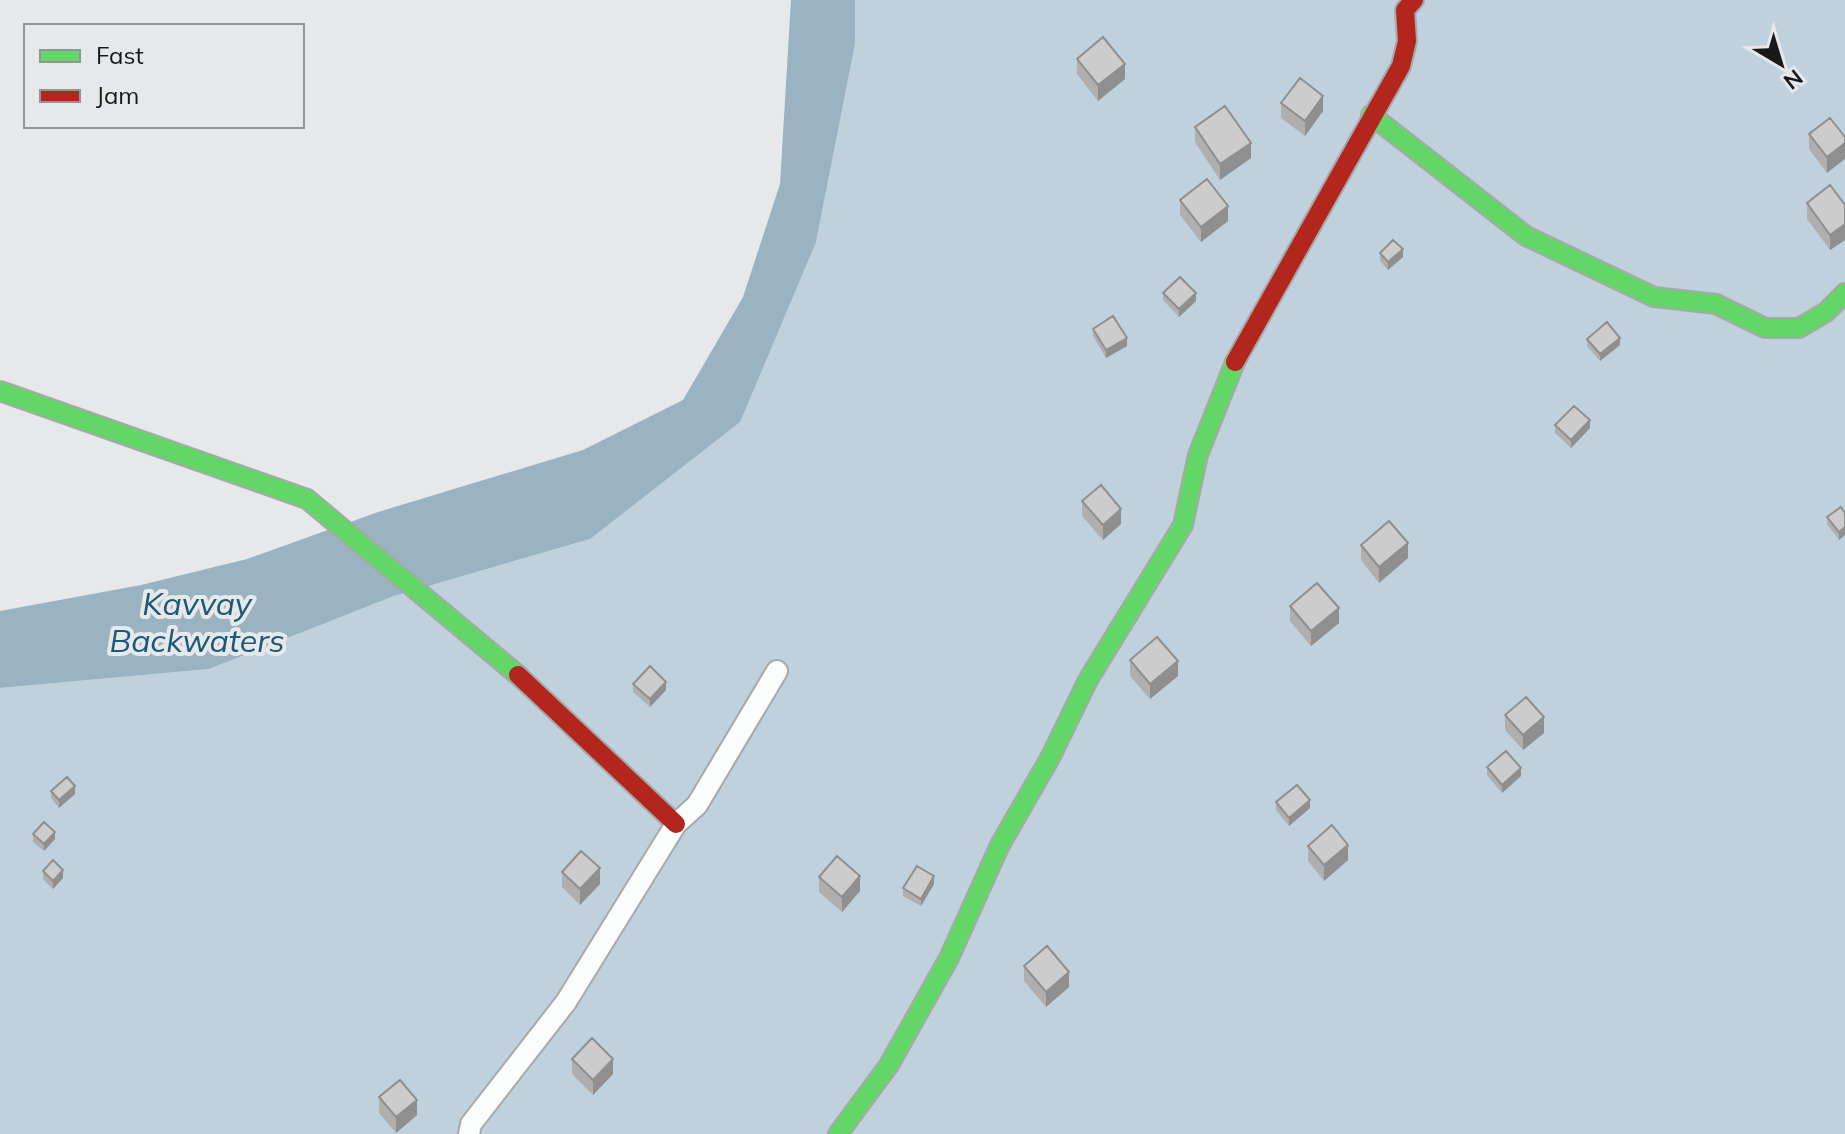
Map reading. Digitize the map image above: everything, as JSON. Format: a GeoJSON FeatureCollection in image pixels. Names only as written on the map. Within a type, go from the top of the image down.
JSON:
{"type":"FeatureCollection","features":[{"type":"Feature","properties":{"kind":"street"},"geometry":{"type":"LineString","coordinates":[[838,1134],[889,1065],[942,972],[1000,845],[1050,758],[1088,680],[1183,525],[1198,455],[1231,369],[1406,53],[1404,3]]}},
{"type":"Feature","properties":{"kind":"street"},"geometry":{"type":"LineString","coordinates":[[1371,115],[1526,236],[1654,297],[1716,304],[1765,328],[1799,328],[1826,312],[1845,293]]}},
{"type":"Feature","properties":{"kind":"street"},"geometry":{"type":"LineString","coordinates":[[0,391],[307,499],[509,666],[676,824]]}},
{"type":"Feature","properties":{"kind":"street"},"geometry":{"type":"LineString","coordinates":[[469,1134],[471,1124],[566,1002],[676,824],[697,805],[777,671]]}},
{"type":"Feature","properties":{"kind":"shaded area"},"geometry":{"type":"Polygon","coordinates":[[[855,0],[1845,0],[1845,1134],[0,1134],[0,688],[209,669],[394,596],[590,539],[816,242],[855,44],[855,0]]]}},
{"type":"Feature","properties":{"kind":"water","name":"Kavvay Backwaters"},"geometry":{"type":"Polygon","coordinates":[[[791,0],[855,0],[855,44],[816,242],[740,422],[590,539],[394,596],[209,669],[0,688],[0,611],[141,585],[247,559],[378,512],[583,450],[683,400],[743,297],[780,184],[791,0]]]}},
{"type":"Feature","properties":{"kind":"building"},"geometry":{"type":"Polygon","coordinates":[[[1103,37],[1125,64],[1098,85],[1077,59],[1103,37]]]}},
{"type":"Feature","properties":{"kind":"building"},"geometry":{"type":"Polygon","coordinates":[[[1300,78],[1323,96],[1305,121],[1281,103],[1300,78]]]}},
{"type":"Feature","properties":{"kind":"building"},"geometry":{"type":"Polygon","coordinates":[[[1225,106],[1251,143],[1220,164],[1195,127],[1225,106]]]}},
{"type":"Feature","properties":{"kind":"building"},"geometry":{"type":"Polygon","coordinates":[[[1830,118],[1845,137],[1845,143],[1827,157],[1809,134],[1830,118]]]}},
{"type":"Feature","properties":{"kind":"building"},"geometry":{"type":"Polygon","coordinates":[[[1207,179],[1228,206],[1201,227],[1180,200],[1207,179]]]}},
{"type":"Feature","properties":{"kind":"building"},"geometry":{"type":"Polygon","coordinates":[[[1830,185],[1845,205],[1845,224],[1830,235],[1807,203],[1830,185]]]}},
{"type":"Feature","properties":{"kind":"building"},"geometry":{"type":"Polygon","coordinates":[[[1393,240],[1403,249],[1388,262],[1380,253],[1393,240]]]}},
{"type":"Feature","properties":{"kind":"building"},"geometry":{"type":"Polygon","coordinates":[[[1180,277],[1196,293],[1179,309],[1163,293],[1180,277]]]}},
{"type":"Feature","properties":{"kind":"building"},"geometry":{"type":"Polygon","coordinates":[[[1113,316],[1127,338],[1106,350],[1093,329],[1113,316]]]}},
{"type":"Feature","properties":{"kind":"building"},"geometry":{"type":"Polygon","coordinates":[[[1607,322],[1620,338],[1600,354],[1587,339],[1607,322]]]}},
{"type":"Feature","properties":{"kind":"building"},"geometry":{"type":"Polygon","coordinates":[[[1574,406],[1590,420],[1571,440],[1555,425],[1574,406]]]}},
{"type":"Feature","properties":{"kind":"building"},"geometry":{"type":"Polygon","coordinates":[[[1101,485],[1121,509],[1103,525],[1082,501],[1101,485]]]}},
{"type":"Feature","properties":{"kind":"building"},"geometry":{"type":"Polygon","coordinates":[[[1841,507],[1845,513],[1845,527],[1839,532],[1827,517],[1841,507]]]}},
{"type":"Feature","properties":{"kind":"building"},"geometry":{"type":"Polygon","coordinates":[[[1389,521],[1408,543],[1379,567],[1361,545],[1389,521]]]}},
{"type":"Feature","properties":{"kind":"building"},"geometry":{"type":"Polygon","coordinates":[[[1317,583],[1339,608],[1311,631],[1290,606],[1317,583]]]}},
{"type":"Feature","properties":{"kind":"building"},"geometry":{"type":"Polygon","coordinates":[[[1157,637],[1178,661],[1150,684],[1130,660],[1157,637]]]}},
{"type":"Feature","properties":{"kind":"building"},"geometry":{"type":"Polygon","coordinates":[[[650,666],[666,682],[650,699],[633,684],[650,666]]]}},
{"type":"Feature","properties":{"kind":"building"},"geometry":{"type":"Polygon","coordinates":[[[1526,697],[1544,717],[1523,735],[1505,715],[1526,697]]]}},
{"type":"Feature","properties":{"kind":"building"},"geometry":{"type":"Polygon","coordinates":[[[1506,751],[1521,768],[1502,785],[1487,767],[1506,751]]]}},
{"type":"Feature","properties":{"kind":"building"},"geometry":{"type":"Polygon","coordinates":[[[67,777],[75,786],[59,800],[51,791],[67,777]]]}},
{"type":"Feature","properties":{"kind":"building"},"geometry":{"type":"Polygon","coordinates":[[[1297,785],[1310,800],[1289,818],[1276,802],[1297,785]]]}},
{"type":"Feature","properties":{"kind":"building"},"geometry":{"type":"Polygon","coordinates":[[[44,822],[55,832],[44,844],[33,834],[44,822]]]}},
{"type":"Feature","properties":{"kind":"building"},"geometry":{"type":"Polygon","coordinates":[[[1332,825],[1348,845],[1324,865],[1308,846],[1332,825]]]}},
{"type":"Feature","properties":{"kind":"building"},"geometry":{"type":"Polygon","coordinates":[[[581,851],[600,868],[580,889],[562,872],[581,851]]]}},
{"type":"Feature","properties":{"kind":"building"},"geometry":{"type":"Polygon","coordinates":[[[837,856],[860,876],[842,897],[819,877],[837,856]]]}},
{"type":"Feature","properties":{"kind":"building"},"geometry":{"type":"Polygon","coordinates":[[[53,860],[63,870],[53,881],[43,871],[53,860]]]}},
{"type":"Feature","properties":{"kind":"building"},"geometry":{"type":"Polygon","coordinates":[[[917,866],[934,876],[921,899],[903,888],[917,866]]]}},
{"type":"Feature","properties":{"kind":"building"},"geometry":{"type":"Polygon","coordinates":[[[1047,946],[1069,972],[1046,992],[1024,966],[1047,946]]]}},
{"type":"Feature","properties":{"kind":"building"},"geometry":{"type":"Polygon","coordinates":[[[592,1038],[613,1059],[593,1080],[572,1059],[592,1038]]]}},
{"type":"Feature","properties":{"kind":"building"},"geometry":{"type":"Polygon","coordinates":[[[400,1080],[417,1100],[396,1117],[379,1097],[400,1080]]]}},
{"type":"Feature","properties":{"kind":"traffic: fast"},"geometry":{"type":"LineString","coordinates":[[1371,115],[1526,236],[1654,297],[1716,304],[1765,328],[1799,328],[1826,312],[1845,293]]}},
{"type":"Feature","properties":{"kind":"traffic: fast"},"geometry":{"type":"LineString","coordinates":[[838,1134],[889,1065],[949,958],[1000,845],[1050,758],[1088,680],[1183,525],[1198,455],[1235,362]]}},
{"type":"Feature","properties":{"kind":"traffic: fast"},"geometry":{"type":"LineString","coordinates":[[0,391],[307,499],[518,675]]}},
{"type":"Feature","properties":{"kind":"traffic: jam"},"geometry":{"type":"LineString","coordinates":[[1235,362],[1401,66],[1407,41],[1405,10],[1414,0]]}},
{"type":"Feature","properties":{"kind":"traffic: jam"},"geometry":{"type":"LineString","coordinates":[[518,675],[676,824]]}}]}
